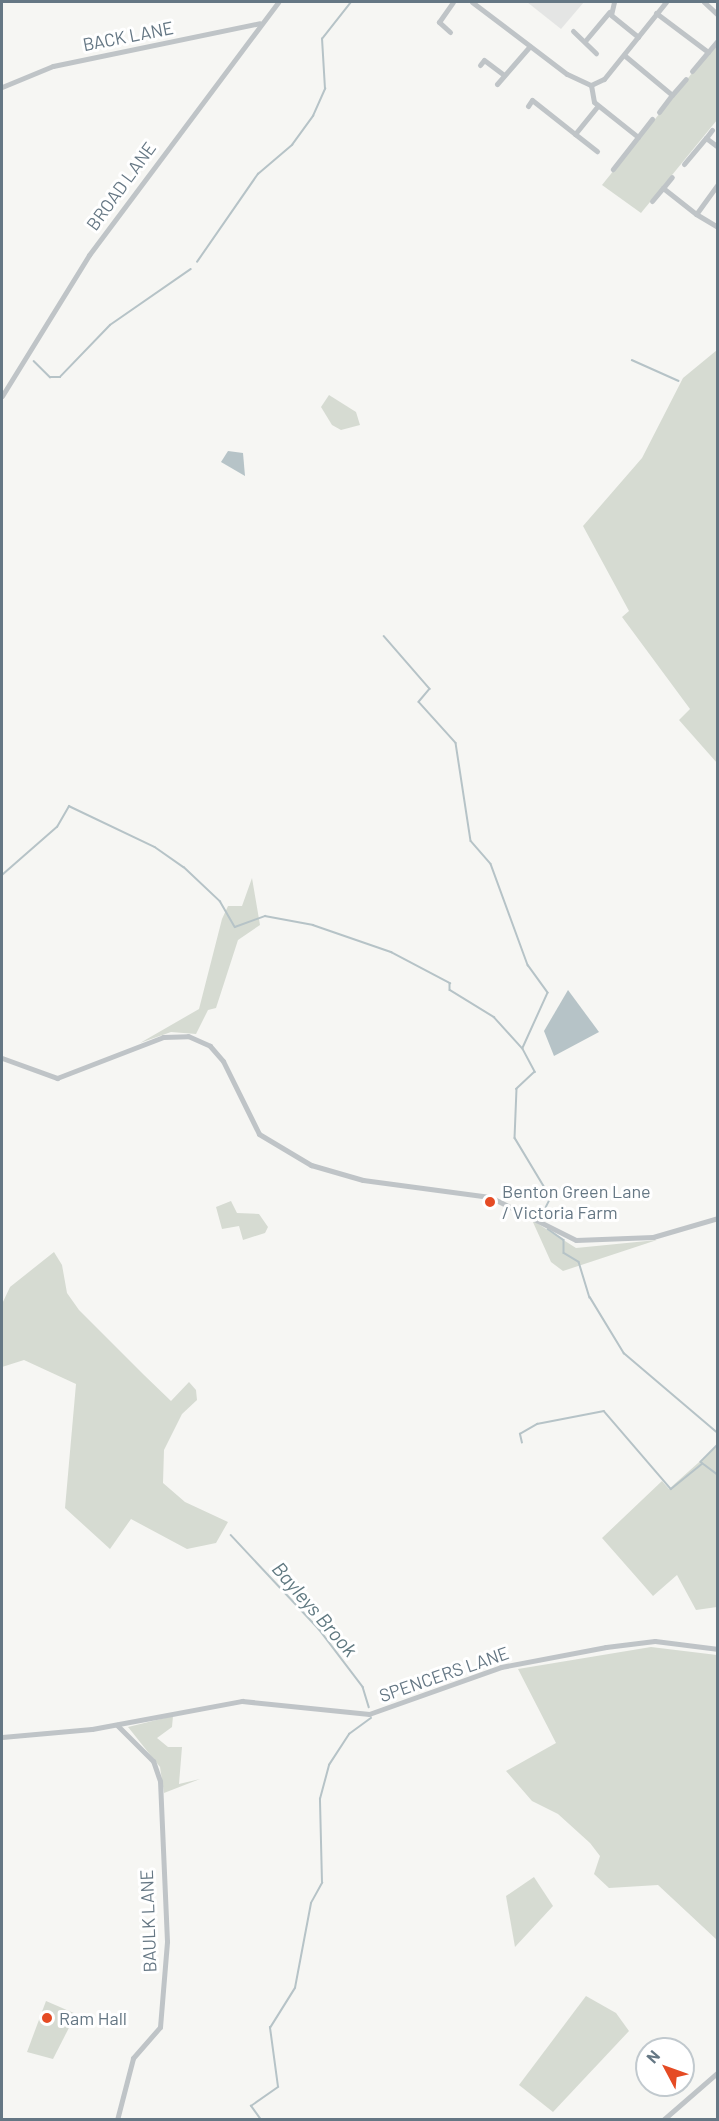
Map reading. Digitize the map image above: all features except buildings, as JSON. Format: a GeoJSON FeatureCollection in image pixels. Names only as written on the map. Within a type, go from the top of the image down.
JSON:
{"type":"FeatureCollection","features":[{"type":"Feature","properties":{"kind":"street","name":"BROAD LANE"},"geometry":{"type":"LineString","coordinates":[[2,396],[89,255],[278,2]]}},
{"type":"Feature","properties":{"kind":"street"},"geometry":{"type":"LineString","coordinates":[[450,32],[436,20],[453,2]]}},
{"type":"Feature","properties":{"kind":"street"},"geometry":{"type":"LineString","coordinates":[[472,2],[530,46],[591,85]]}},
{"type":"Feature","properties":{"kind":"street"},"geometry":{"type":"LineString","coordinates":[[585,41],[609,12],[614,2]]}},
{"type":"Feature","properties":{"kind":"street"},"geometry":{"type":"LineString","coordinates":[[591,85],[604,79],[666,2]]}},
{"type":"Feature","properties":{"kind":"street"},"geometry":{"type":"LineString","coordinates":[[704,2],[717,15]]}},
{"type":"Feature","properties":{"kind":"street"},"geometry":{"type":"LineString","coordinates":[[609,12],[638,37]]}},
{"type":"Feature","properties":{"kind":"street"},"geometry":{"type":"LineString","coordinates":[[656,13],[708,52]]}},
{"type":"Feature","properties":{"kind":"street","name":"BACK LANE"},"geometry":{"type":"LineString","coordinates":[[2,87],[53,66],[262,22]]}},
{"type":"Feature","properties":{"kind":"street"},"geometry":{"type":"LineString","coordinates":[[573,31],[596,53]]}},
{"type":"Feature","properties":{"kind":"street"},"geometry":{"type":"LineString","coordinates":[[692,71],[717,40]]}},
{"type":"Feature","properties":{"kind":"street"},"geometry":{"type":"LineString","coordinates":[[496,84],[530,46]]}},
{"type":"Feature","properties":{"kind":"street"},"geometry":{"type":"LineString","coordinates":[[624,55],[672,95]]}},
{"type":"Feature","properties":{"kind":"street"},"geometry":{"type":"LineString","coordinates":[[480,65],[486,57],[504,75]]}},
{"type":"Feature","properties":{"kind":"street"},"geometry":{"type":"LineString","coordinates":[[659,112],[686,79]]}},
{"type":"Feature","properties":{"kind":"street"},"geometry":{"type":"LineString","coordinates":[[591,85],[589,96],[598,106],[638,137]]}},
{"type":"Feature","properties":{"kind":"street"},"geometry":{"type":"LineString","coordinates":[[536,94],[530,103],[597,151]]}},
{"type":"Feature","properties":{"kind":"street"},"geometry":{"type":"LineString","coordinates":[[575,134],[598,106]]}},
{"type":"Feature","properties":{"kind":"street"},"geometry":{"type":"LineString","coordinates":[[612,170],[652,119]]}},
{"type":"Feature","properties":{"kind":"street"},"geometry":{"type":"LineString","coordinates":[[684,164],[712,130]]}},
{"type":"Feature","properties":{"kind":"street"},"geometry":{"type":"LineString","coordinates":[[706,138],[717,147]]}},
{"type":"Feature","properties":{"kind":"street"},"geometry":{"type":"LineString","coordinates":[[652,201],[672,177]]}},
{"type":"Feature","properties":{"kind":"street"},"geometry":{"type":"LineString","coordinates":[[696,214],[717,184]]}},
{"type":"Feature","properties":{"kind":"street"},"geometry":{"type":"LineString","coordinates":[[663,188],[717,227]]}},
{"type":"Feature","properties":{"kind":"street"},"geometry":{"type":"LineString","coordinates":[[2,1058],[57,1077],[163,1037],[188,1036],[223,1061],[259,1134],[311,1165],[363,1180],[490,1197],[576,1240],[653,1237],[717,1218]]}},
{"type":"Feature","properties":{"kind":"street","name":"SPENCERS LANE"},"geometry":{"type":"LineString","coordinates":[[2,1737],[117,1725],[242,1701],[369,1714],[501,1667],[606,1647],[655,1641],[717,1649]]}},
{"type":"Feature","properties":{"kind":"street","name":"BAULK LANE"},"geometry":{"type":"LineString","coordinates":[[117,1725],[153,1761],[160,1781],[167,1941],[160,2027],[133,2058],[117,2120]]}},
{"type":"Feature","properties":{"kind":"street"},"geometry":{"type":"LineString","coordinates":[[663,2120],[717,2072]]}},
{"type":"Feature","properties":{"kind":"shaded area"},"geometry":{"type":"Polygon","coordinates":[[[527,2],[584,2],[561,29],[527,2]]]}},
{"type":"Feature","properties":{"kind":"shaded area"},"geometry":{"type":"Polygon","coordinates":[[[717,42],[717,120],[641,213],[602,185],[717,42]]]}},
{"type":"Feature","properties":{"kind":"shaded area"},"geometry":{"type":"Polygon","coordinates":[[[717,350],[717,763],[679,720],[690,709],[622,617],[629,611],[583,526],[642,458],[683,378],[717,350]]]}},
{"type":"Feature","properties":{"kind":"shaded area"},"geometry":{"type":"Polygon","coordinates":[[[329,395],[356,412],[360,425],[341,430],[332,425],[321,407],[329,395]]]}},
{"type":"Feature","properties":{"kind":"shaded area"},"geometry":{"type":"Polygon","coordinates":[[[228,451],[243,453],[245,476],[221,462],[228,451]]]}},
{"type":"Feature","properties":{"kind":"shaded area"},"geometry":{"type":"Polygon","coordinates":[[[252,878],[260,925],[238,940],[216,1008],[208,1010],[196,1034],[171,1032],[140,1043],[199,1009],[222,919],[228,906],[242,906],[252,878]]]}},
{"type":"Feature","properties":{"kind":"shaded area"},"geometry":{"type":"Polygon","coordinates":[[[568,990],[599,1032],[554,1056],[544,1031],[568,990]]]}},
{"type":"Feature","properties":{"kind":"shaded area"},"geometry":{"type":"Polygon","coordinates":[[[231,1201],[237,1213],[259,1214],[268,1227],[265,1233],[243,1240],[239,1226],[222,1229],[216,1207],[231,1201]]]}},
{"type":"Feature","properties":{"kind":"shaded area"},"geometry":{"type":"Polygon","coordinates":[[[532,1220],[576,1248],[657,1240],[563,1271],[551,1262],[532,1220]]]}},
{"type":"Feature","properties":{"kind":"shaded area"},"geometry":{"type":"Polygon","coordinates":[[[54,1252],[62,1265],[67,1293],[79,1310],[144,1375],[171,1401],[189,1382],[196,1390],[197,1400],[182,1414],[164,1450],[163,1483],[185,1502],[228,1522],[216,1543],[187,1549],[131,1519],[110,1549],[65,1508],[76,1384],[24,1360],[2,1367],[2,1304],[10,1287],[54,1252]]]}},
{"type":"Feature","properties":{"kind":"shaded area"},"geometry":{"type":"Polygon","coordinates":[[[717,1446],[717,1607],[696,1610],[677,1575],[653,1596],[602,1538],[662,1481],[669,1489],[717,1446]]]}},
{"type":"Feature","properties":{"kind":"shaded area"},"geometry":{"type":"Polygon","coordinates":[[[651,1647],[717,1655],[717,1940],[658,1885],[609,1888],[594,1874],[600,1856],[590,1843],[558,1814],[532,1801],[506,1771],[556,1743],[518,1669],[651,1647]]]}},
{"type":"Feature","properties":{"kind":"shaded area"},"geometry":{"type":"Polygon","coordinates":[[[173,1716],[172,1727],[157,1738],[168,1747],[182,1747],[179,1784],[200,1779],[164,1793],[160,1767],[128,1727],[173,1716]]]}},
{"type":"Feature","properties":{"kind":"shaded area"},"geometry":{"type":"Polygon","coordinates":[[[534,1877],[553,1906],[515,1947],[506,1896],[534,1877]]]}},
{"type":"Feature","properties":{"kind":"shaded area"},"geometry":{"type":"Polygon","coordinates":[[[586,1996],[616,2013],[629,2031],[553,2112],[519,2085],[586,1996]]]}},
{"type":"Feature","properties":{"kind":"shaded area"},"geometry":{"type":"Polygon","coordinates":[[[46,2001],[76,2014],[53,2059],[27,2052],[46,2001]]]}},
{"type":"Feature","properties":{"kind":"waterway"},"geometry":{"type":"LineString","coordinates":[[197,262],[258,174],[292,145],[313,116],[325,89],[322,39],[351,2]]}},
{"type":"Feature","properties":{"kind":"waterway"},"geometry":{"type":"LineString","coordinates":[[34,361],[50,377],[60,377],[110,325],[191,269]]}},
{"type":"Feature","properties":{"kind":"waterway"},"geometry":{"type":"LineString","coordinates":[[632,360],[679,381]]}},
{"type":"Feature","properties":{"kind":"waterway"},"geometry":{"type":"LineString","coordinates":[[384,636],[430,689],[419,702],[456,743],[471,841],[491,864],[528,965],[548,993],[523,1048]]}},
{"type":"Feature","properties":{"kind":"waterway"},"geometry":{"type":"LineString","coordinates":[[2,875],[57,827],[69,806],[155,847],[184,867],[220,901],[235,927],[265,916],[313,925],[391,952],[450,983],[450,990],[494,1017],[523,1049],[535,1072],[517,1089],[515,1138],[551,1198],[543,1214]]}},
{"type":"Feature","properties":{"kind":"waterway"},"geometry":{"type":"LineString","coordinates":[[548,1229],[564,1240],[564,1253],[579,1262],[590,1297],[624,1353],[718,1433]]}},
{"type":"Feature","properties":{"kind":"waterway"},"geometry":{"type":"LineString","coordinates":[[522,1443],[520,1434],[537,1424],[604,1411],[671,1489],[702,1464]]}},
{"type":"Feature","properties":{"kind":"waterway"},"geometry":{"type":"LineString","coordinates":[[718,1445],[701,1462],[718,1475]]}},
{"type":"Feature","properties":{"kind":"waterway","name":"Bayleys Brook"},"geometry":{"type":"LineString","coordinates":[[231,1535],[319,1629],[363,1687],[369,1707]]}},
{"type":"Feature","properties":{"kind":"waterway","name":"Bayleys Brook"},"geometry":{"type":"LineString","coordinates":[[261,2120],[251,2106],[278,2087],[270,2028],[295,1988],[311,1903],[322,1883],[320,1799],[329,1765],[349,1734],[371,1718]]}},
{"type":"Feature","properties":{"kind":"place","name":"Benton Green Lane / Victoria Farm"},"geometry":{"type":"Point","coordinates":[490,1202]}},
{"type":"Feature","properties":{"kind":"place","name":"Ram Hall"},"geometry":{"type":"Point","coordinates":[47,2018]}}]}
